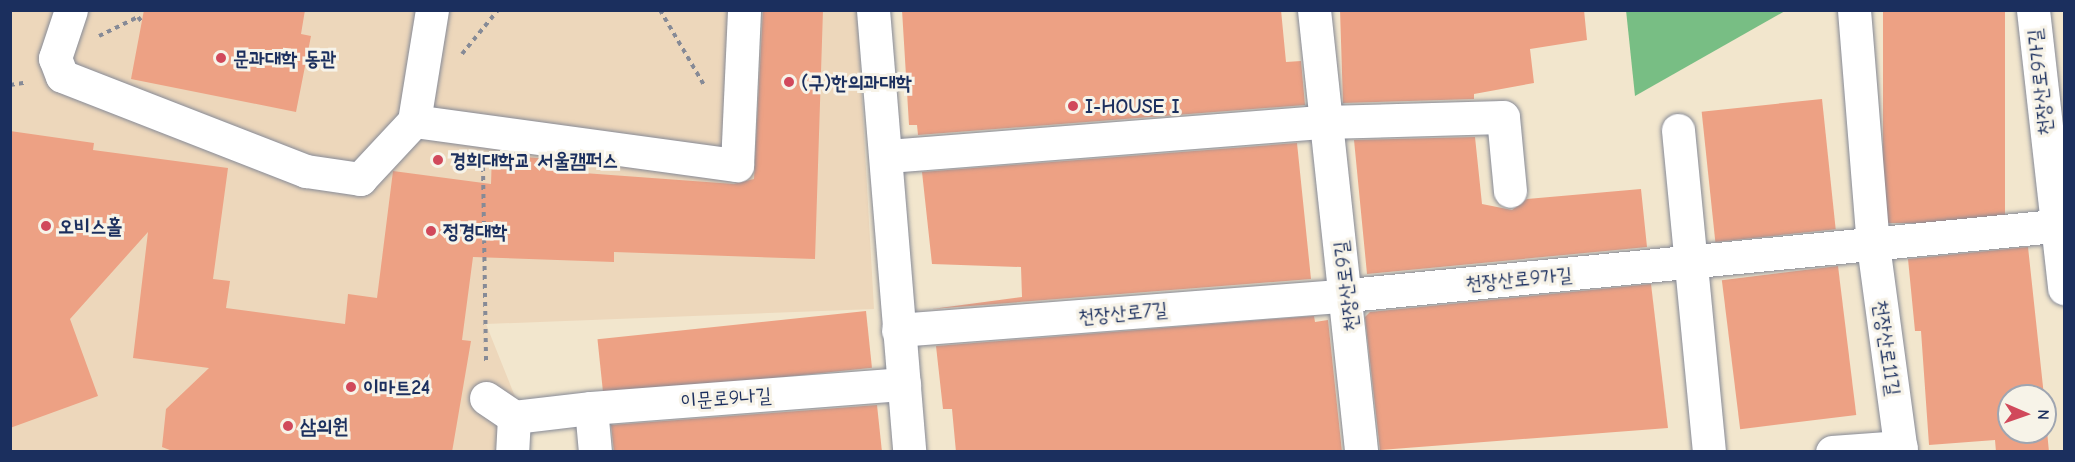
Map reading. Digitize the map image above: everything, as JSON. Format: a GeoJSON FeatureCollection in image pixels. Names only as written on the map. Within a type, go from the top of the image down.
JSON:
{"type":"FeatureCollection","features":[{"type":"Feature","properties":{"kind":"street"},"geometry":{"type":"LineString","coordinates":[[71,10],[55,58],[62,76],[306,171],[360,179],[414,122],[432,10]]}},
{"type":"Feature","properties":{"kind":"street"},"geometry":{"type":"LineString","coordinates":[[414,122],[737,165],[744,10]]}},
{"type":"Feature","properties":{"kind":"street"},"geometry":{"type":"LineString","coordinates":[[873,10],[888,156],[898,330],[909,452]]}},
{"type":"Feature","properties":{"kind":"street","name":"천장산로9길"},"geometry":{"type":"LineString","coordinates":[[1314,10],[1324,122],[1349,295],[1361,452]]}},
{"type":"Feature","properties":{"kind":"street"},"geometry":{"type":"LineString","coordinates":[[1854,10],[1873,244]]}},
{"type":"Feature","properties":{"kind":"street","name":"천장산로9가길"},"geometry":{"type":"LineString","coordinates":[[2033,10],[2060,225],[2064,288]]}},
{"type":"Feature","properties":{"kind":"street"},"geometry":{"type":"LineString","coordinates":[[888,156],[1324,122],[1503,117],[1510,191]]}},
{"type":"Feature","properties":{"kind":"street"},"geometry":{"type":"LineString","coordinates":[[1678,130],[1709,452]]}},
{"type":"Feature","properties":{"kind":"street","name":"천장산로9가길"},"geometry":{"type":"LineString","coordinates":[[1349,295],[2060,225]]}},
{"type":"Feature","properties":{"kind":"street","name":"천장산로11길"},"geometry":{"type":"LineString","coordinates":[[1873,244],[1901,449]]}},
{"type":"Feature","properties":{"kind":"street","name":"천장산로7길"},"geometry":{"type":"LineString","coordinates":[[898,330],[1349,295]]}},
{"type":"Feature","properties":{"kind":"street","name":"이문로9나길"},"geometry":{"type":"LineString","coordinates":[[514,417],[591,408],[904,384]]}},
{"type":"Feature","properties":{"kind":"street"},"geometry":{"type":"LineString","coordinates":[[486,398],[514,417],[512,452]]}},
{"type":"Feature","properties":{"kind":"street"},"geometry":{"type":"LineString","coordinates":[[591,408],[595,452]]}},
{"type":"Feature","properties":{"kind":"street"},"geometry":{"type":"LineString","coordinates":[[1832,452],[1901,449]]}},
{"type":"Feature","properties":{"kind":"path"},"geometry":{"type":"LineString","coordinates":[[660,10],[708,92]]}},
{"type":"Feature","properties":{"kind":"path"},"geometry":{"type":"LineString","coordinates":[[106,35],[138,16],[142,21]]}},
{"type":"Feature","properties":{"kind":"path"},"geometry":{"type":"LineString","coordinates":[[480,130],[485,324]]}},
{"type":"Feature","properties":{"kind":"shaded area","name":"경희대학교 서울캠퍼스"},"geometry":{"type":"Polygon","coordinates":[[[10,11],[857,11],[874,309],[486,324],[516,399],[522,451],[11,451],[10,11]]]}},
{"type":"Feature","properties":{"kind":"green space"},"geometry":{"type":"Polygon","coordinates":[[[1626,10],[1785,10],[1785,11],[1635,96],[1626,10]]]}},
{"type":"Feature","properties":{"kind":"building","name":"문과대학 동관"},"geometry":{"type":"Polygon","coordinates":[[[144,10],[305,10],[301,34],[311,36],[296,112],[131,79],[144,10]]]}},
{"type":"Feature","properties":{"kind":"building"},"geometry":{"type":"Polygon","coordinates":[[[763,10],[823,10],[815,259],[614,252],[614,262],[473,257],[462,340],[471,341],[452,452],[175,452],[162,447],[166,409],[209,368],[133,358],[148,232],[70,319],[98,396],[10,428],[10,131],[94,143],[93,150],[228,168],[213,279],[230,281],[226,308],[345,324],[348,294],[377,298],[393,171],[491,184],[492,154],[571,161],[570,172],[734,184],[754,179],[763,10]]]}},
{"type":"Feature","properties":{"kind":"building"},"geometry":{"type":"Polygon","coordinates":[[[902,10],[1281,10],[1286,62],[1301,61],[1305,105],[918,135],[917,125],[909,125],[902,10]]]}},
{"type":"Feature","properties":{"kind":"building"},"geometry":{"type":"Polygon","coordinates":[[[1340,10],[1584,10],[1587,40],[1530,49],[1534,83],[1474,94],[1474,99],[1343,103],[1340,10]]]}},
{"type":"Feature","properties":{"kind":"building"},"geometry":{"type":"Polygon","coordinates":[[[1883,10],[2005,10],[2005,223],[1883,223],[1883,10]]]}},
{"type":"Feature","properties":{"kind":"building"},"geometry":{"type":"Polygon","coordinates":[[[1822,99],[1836,229],[1715,242],[1702,112],[1822,99]]]}},
{"type":"Feature","properties":{"kind":"building"},"geometry":{"type":"Polygon","coordinates":[[[1475,137],[1482,204],[1512,210],[1527,199],[1641,189],[1647,247],[1367,274],[1354,140],[1475,137]]]}},
{"type":"Feature","properties":{"kind":"building"},"geometry":{"type":"Polygon","coordinates":[[[1297,143],[1311,279],[932,309],[1022,297],[1021,267],[932,264],[922,172],[1297,143]]]}},
{"type":"Feature","properties":{"kind":"building"},"geometry":{"type":"Polygon","coordinates":[[[2028,247],[2043,384],[1997,384],[1997,444],[2048,444],[2049,452],[1996,452],[1995,440],[1929,445],[1921,331],[1915,331],[1908,259],[2028,247]]]}},
{"type":"Feature","properties":{"kind":"building"},"geometry":{"type":"Polygon","coordinates":[[[1838,266],[1856,415],[1740,429],[1722,280],[1838,266]]]}},
{"type":"Feature","properties":{"kind":"building"},"geometry":{"type":"Polygon","coordinates":[[[1651,284],[1668,428],[1380,450],[1365,317],[1370,312],[1651,284]]]}},
{"type":"Feature","properties":{"kind":"building"},"geometry":{"type":"Polygon","coordinates":[[[866,311],[872,368],[603,396],[597,339],[866,311]]]}},
{"type":"Feature","properties":{"kind":"building"},"geometry":{"type":"Polygon","coordinates":[[[1314,316],[1315,322],[1328,320],[1342,452],[956,452],[952,409],[943,409],[936,346],[1314,316]]]}},
{"type":"Feature","properties":{"kind":"building"},"geometry":{"type":"Polygon","coordinates":[[[877,405],[882,452],[614,452],[611,425],[877,405]]]}},
{"type":"Feature","properties":{"kind":"place","name":"문과대학 동관"},"geometry":{"type":"Point","coordinates":[221,58]}},
{"type":"Feature","properties":{"kind":"place","name":"(구)한의과대학"},"geometry":{"type":"Point","coordinates":[789,82]}},
{"type":"Feature","properties":{"kind":"place","name":"I-HOUSE I"},"geometry":{"type":"Point","coordinates":[1073,106]}},
{"type":"Feature","properties":{"kind":"place","name":"경희대학교 서울캠퍼스"},"geometry":{"type":"Point","coordinates":[438,160]}},
{"type":"Feature","properties":{"kind":"place","name":"오비스홀"},"geometry":{"type":"Point","coordinates":[46,226]}},
{"type":"Feature","properties":{"kind":"place","name":"정경대학"},"geometry":{"type":"Point","coordinates":[431,231]}},
{"type":"Feature","properties":{"kind":"place","name":"이마트24"},"geometry":{"type":"Point","coordinates":[351,387]}},
{"type":"Feature","properties":{"kind":"place","name":"삼의원"},"geometry":{"type":"Point","coordinates":[288,426]}}]}
